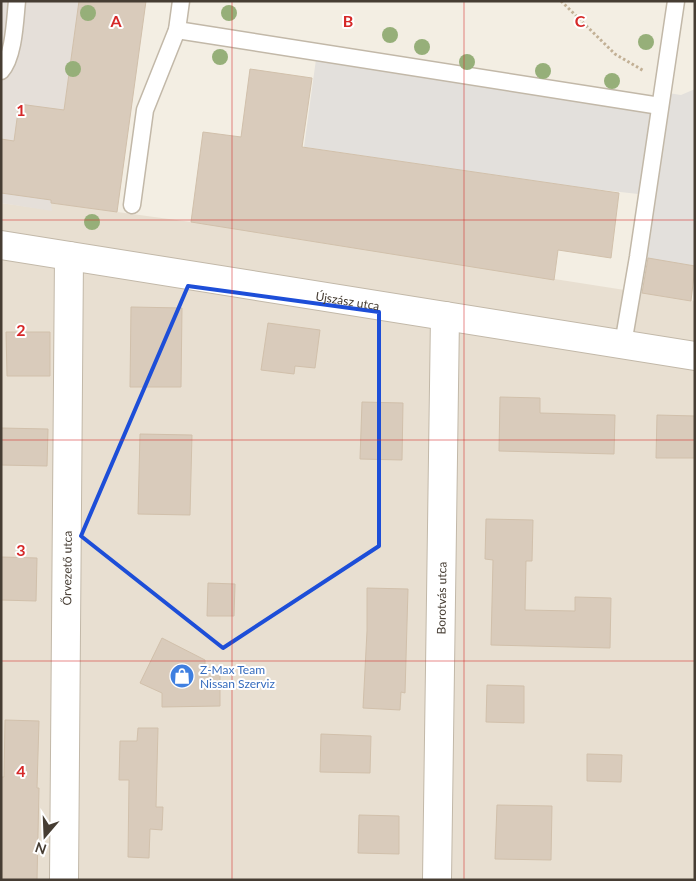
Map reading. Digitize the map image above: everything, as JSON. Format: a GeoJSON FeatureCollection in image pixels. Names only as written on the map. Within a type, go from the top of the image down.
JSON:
{"type":"FeatureCollection","features":[{"type":"Feature","properties":{"kind":"street","name":"Újszász utca"},"geometry":{"type":"LineString","coordinates":[[1,245],[695,356]]}},
{"type":"Feature","properties":{"kind":"street","name":"Őrvezető utca"},"geometry":{"type":"LineString","coordinates":[[64,880],[69,256]]}},
{"type":"Feature","properties":{"kind":"street","name":"Borotvás utca"},"geometry":{"type":"LineString","coordinates":[[437,880],[445,316]]}},
{"type":"Feature","properties":{"kind":"lane"},"geometry":{"type":"LineString","coordinates":[[1,71],[6,66],[10,54],[17,1]]}},
{"type":"Feature","properties":{"kind":"lane"},"geometry":{"type":"LineString","coordinates":[[132,205],[145,110],[177,30],[181,1]]}},
{"type":"Feature","properties":{"kind":"lane"},"geometry":{"type":"LineString","coordinates":[[623,344],[676,1]]}},
{"type":"Feature","properties":{"kind":"lane"},"geometry":{"type":"LineString","coordinates":[[177,30],[660,106]]}},
{"type":"Feature","properties":{"kind":"path"},"geometry":{"type":"LineString","coordinates":[[561,1],[616,54],[664,82]]}},
{"type":"Feature","properties":{"kind":"highlighted area"},"geometry":{"type":"Polygon","coordinates":[[[188,286],[379,312],[379,546],[223,648],[81,536],[188,286]]]}},
{"type":"Feature","properties":{"kind":"shaded area"},"geometry":{"type":"Polygon","coordinates":[[[1,1],[79,1],[51,203],[52,211],[1,203],[1,1]]]}},
{"type":"Feature","properties":{"kind":"shaded area"},"geometry":{"type":"Polygon","coordinates":[[[317,52],[660,106],[662,92],[681,95],[695,89],[695,266],[638,257],[647,195],[576,187],[304,147],[317,52]]]}},
{"type":"Feature","properties":{"kind":"shaded area"},"geometry":{"type":"Polygon","coordinates":[[[1,203],[51,210],[51,203],[191,222],[695,301],[695,880],[1,880],[1,203]]]}},
{"type":"Feature","properties":{"kind":"building"},"geometry":{"type":"Polygon","coordinates":[[[79,1],[146,1],[117,212],[51,203],[51,200],[1,193],[1,139],[14,141],[19,104],[64,110],[79,1]]]}},
{"type":"Feature","properties":{"kind":"building"},"geometry":{"type":"Polygon","coordinates":[[[250,69],[312,78],[302,147],[619,193],[611,258],[558,250],[554,280],[191,222],[203,132],[241,137],[250,69]]]}},
{"type":"Feature","properties":{"kind":"building"},"geometry":{"type":"Polygon","coordinates":[[[648,258],[695,266],[691,301],[642,293],[648,258]]]}},
{"type":"Feature","properties":{"kind":"building"},"geometry":{"type":"Polygon","coordinates":[[[131,307],[182,308],[181,387],[130,387],[131,307]]]}},
{"type":"Feature","properties":{"kind":"building"},"geometry":{"type":"Polygon","coordinates":[[[268,323],[320,330],[315,368],[295,366],[294,374],[261,370],[268,323]]]}},
{"type":"Feature","properties":{"kind":"building"},"geometry":{"type":"Polygon","coordinates":[[[6,332],[50,332],[50,376],[7,376],[6,332]]]}},
{"type":"Feature","properties":{"kind":"building"},"geometry":{"type":"Polygon","coordinates":[[[500,397],[540,398],[540,413],[615,415],[614,454],[499,451],[500,397]]]}},
{"type":"Feature","properties":{"kind":"building"},"geometry":{"type":"Polygon","coordinates":[[[362,402],[403,403],[402,460],[360,459],[362,402]]]}},
{"type":"Feature","properties":{"kind":"building"},"geometry":{"type":"Polygon","coordinates":[[[657,415],[695,416],[695,458],[656,458],[657,415]]]}},
{"type":"Feature","properties":{"kind":"building"},"geometry":{"type":"Polygon","coordinates":[[[1,428],[48,429],[47,466],[1,465],[1,428]]]}},
{"type":"Feature","properties":{"kind":"building"},"geometry":{"type":"Polygon","coordinates":[[[140,434],[192,435],[190,515],[138,514],[140,434]]]}},
{"type":"Feature","properties":{"kind":"building"},"geometry":{"type":"Polygon","coordinates":[[[486,519],[533,520],[532,561],[526,561],[525,610],[575,611],[575,597],[611,598],[610,648],[491,645],[493,560],[485,559],[486,519]]]}},
{"type":"Feature","properties":{"kind":"building"},"geometry":{"type":"Polygon","coordinates":[[[1,557],[37,558],[36,601],[1,600],[1,557]]]}},
{"type":"Feature","properties":{"kind":"building"},"geometry":{"type":"Polygon","coordinates":[[[208,583],[235,584],[234,616],[207,616],[208,583]]]}},
{"type":"Feature","properties":{"kind":"building"},"geometry":{"type":"Polygon","coordinates":[[[367,588],[408,589],[405,693],[401,692],[400,710],[363,708],[367,588]]]}},
{"type":"Feature","properties":{"kind":"building","name":"Z-Max Team Nissan Szerviz"},"geometry":{"type":"Polygon","coordinates":[[[162,638],[205,660],[205,668],[220,668],[220,706],[162,707],[162,693],[140,683],[162,638]]]}},
{"type":"Feature","properties":{"kind":"building"},"geometry":{"type":"Polygon","coordinates":[[[487,685],[524,686],[524,723],[486,722],[487,685]]]}},
{"type":"Feature","properties":{"kind":"building"},"geometry":{"type":"Polygon","coordinates":[[[5,720],[39,721],[37,880],[2,880],[1,777],[4,777],[5,720]]]}},
{"type":"Feature","properties":{"kind":"building"},"geometry":{"type":"Polygon","coordinates":[[[138,728],[158,728],[156,807],[163,807],[162,830],[150,829],[149,858],[128,857],[129,780],[119,780],[120,741],[137,741],[138,728]]]}},
{"type":"Feature","properties":{"kind":"building"},"geometry":{"type":"Polygon","coordinates":[[[321,734],[371,736],[370,773],[320,772],[321,734]]]}},
{"type":"Feature","properties":{"kind":"building"},"geometry":{"type":"Polygon","coordinates":[[[587,754],[622,755],[621,782],[587,781],[587,754]]]}},
{"type":"Feature","properties":{"kind":"building"},"geometry":{"type":"Polygon","coordinates":[[[497,805],[552,806],[551,860],[495,859],[497,805]]]}},
{"type":"Feature","properties":{"kind":"building"},"geometry":{"type":"Polygon","coordinates":[[[359,815],[399,816],[399,854],[358,853],[359,815]]]}},
{"type":"Feature","properties":{"kind":"place","name":"Z-Max Team Nissan Szerviz"},"geometry":{"type":"Point","coordinates":[182,676]}}]}
